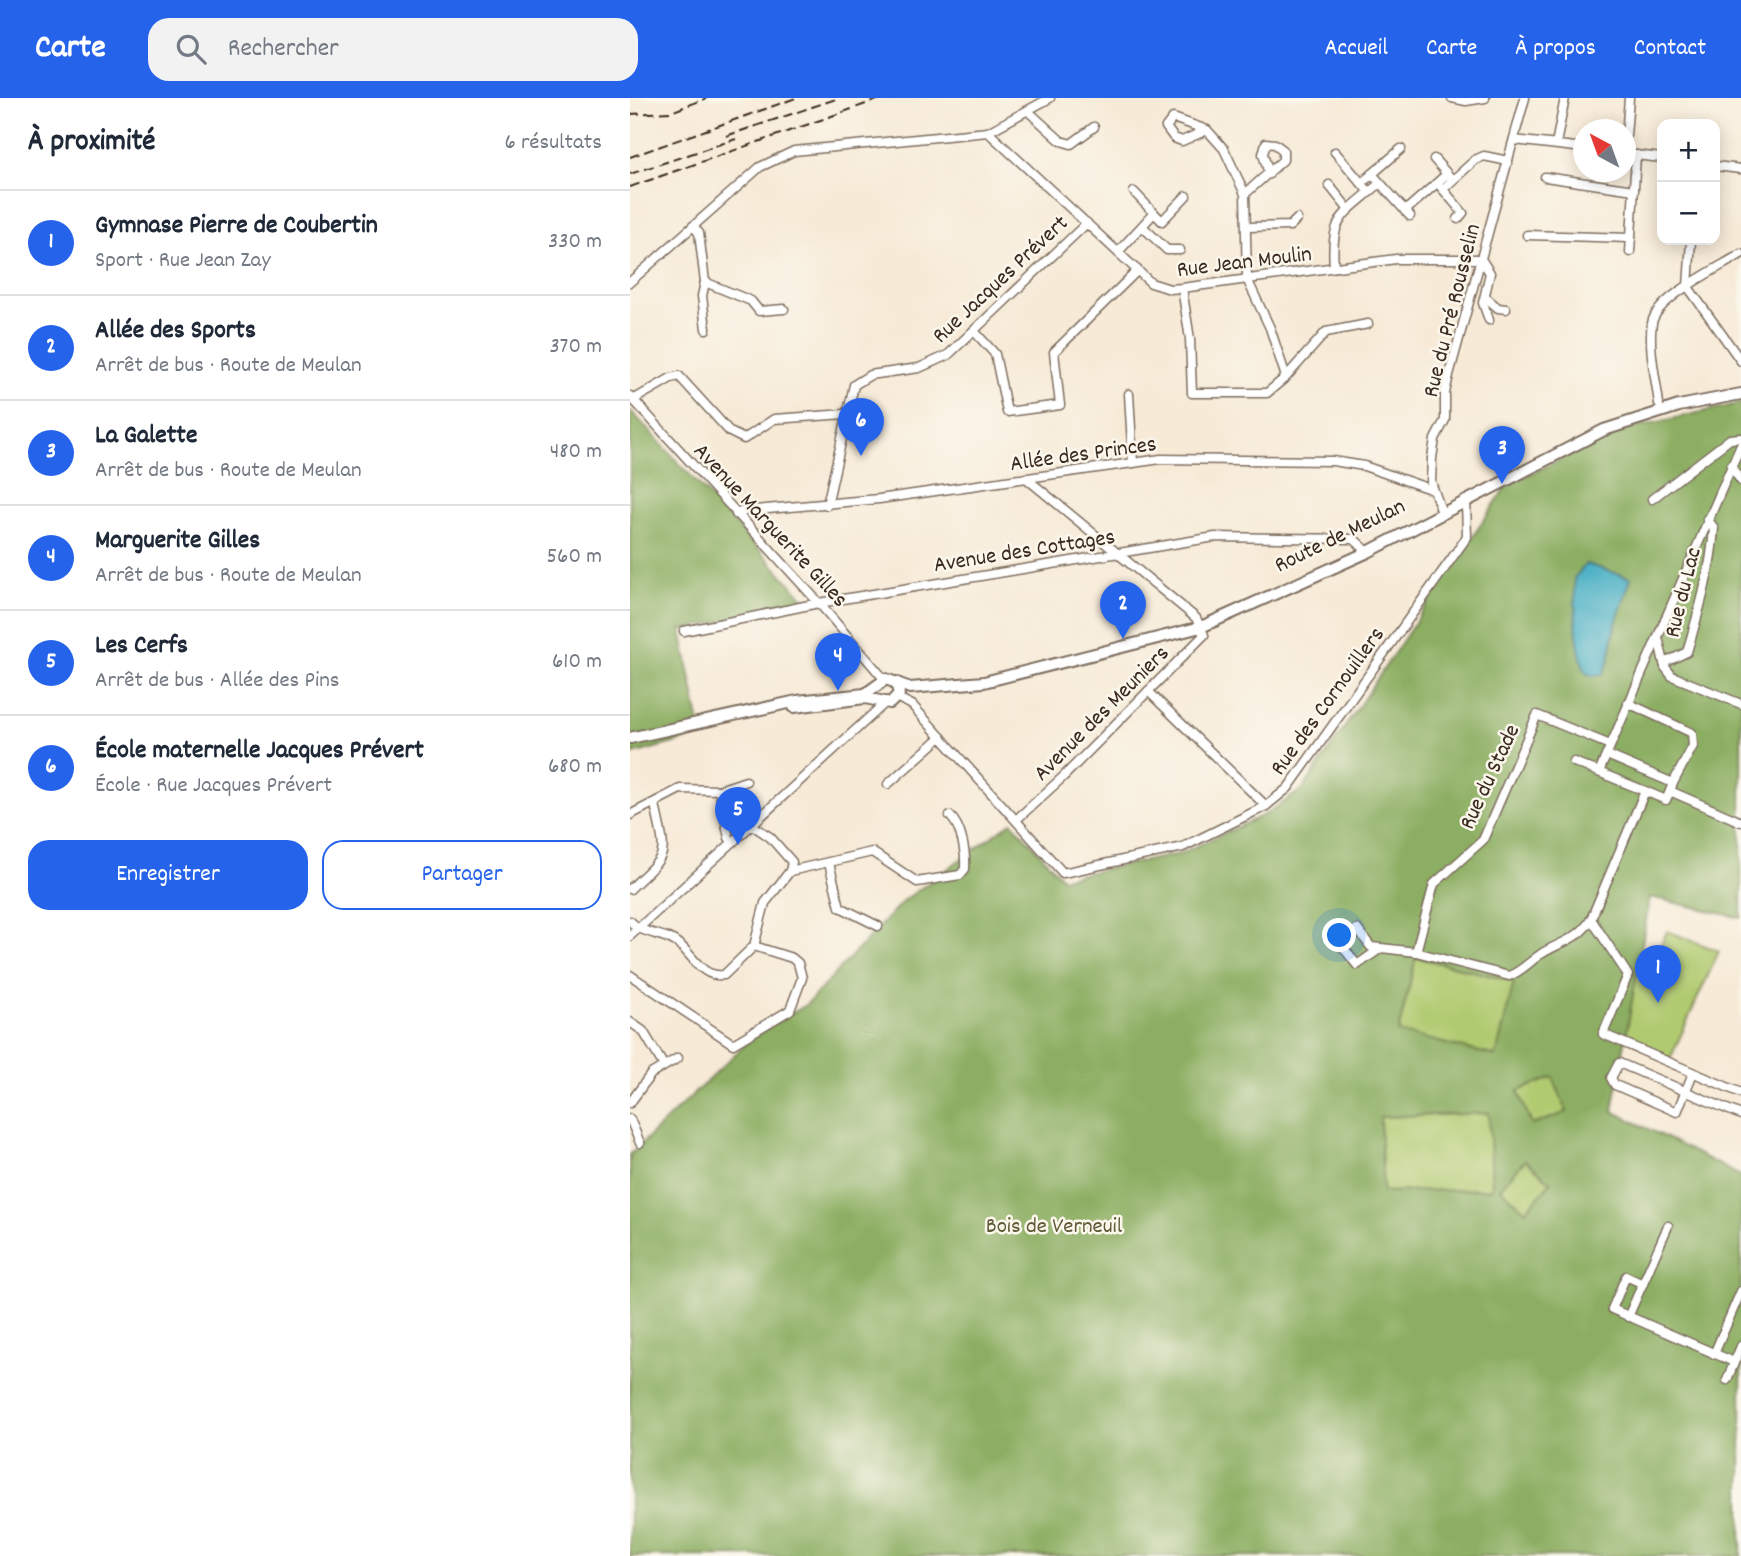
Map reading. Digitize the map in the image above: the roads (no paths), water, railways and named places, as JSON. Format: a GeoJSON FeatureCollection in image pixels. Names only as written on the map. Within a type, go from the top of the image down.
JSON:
{"type":"FeatureCollection","features":[{"type":"Feature","properties":{"kind":"main road","name":"Route de Meulan"},"geometry":{"type":"LineString","coordinates":[[883,702],[917,688],[1002,673],[1200,625],[1366,550],[1600,425],[1659,404],[1741,387]]}},
{"type":"Feature","properties":{"kind":"main road","name":"Route de Meulan"},"geometry":{"type":"LineString","coordinates":[[1441,510],[1466,500],[1611,426],[1679,405],[1741,394]]}},
{"type":"Feature","properties":{"kind":"main road"},"geometry":{"type":"LineString","coordinates":[[630,738],[824,696],[865,694],[885,682],[917,688]]}},
{"type":"Feature","properties":{"kind":"main road"},"geometry":{"type":"LineString","coordinates":[[885,682],[899,688],[898,697]]}},
{"type":"Feature","properties":{"kind":"main road"},"geometry":{"type":"LineString","coordinates":[[883,702],[876,695],[885,682]]}},
{"type":"Feature","properties":{"kind":"main road"},"geometry":{"type":"LineString","coordinates":[[746,712],[860,698],[883,702]]}},
{"type":"Feature","properties":{"kind":"main road"},"geometry":{"type":"LineString","coordinates":[[630,743],[670,729]]}},
{"type":"Feature","properties":{"kind":"street"},"geometry":{"type":"LineString","coordinates":[[630,282],[760,167],[794,151],[988,132],[1050,98]]}},
{"type":"Feature","properties":{"kind":"street"},"geometry":{"type":"LineString","coordinates":[[1452,98],[1485,98]]}},
{"type":"Feature","properties":{"kind":"street","name":"Rue du Pré Rousselin"},"geometry":{"type":"LineString","coordinates":[[1433,490],[1432,458],[1435,439],[1445,420],[1445,393],[1525,98]]}},
{"type":"Feature","properties":{"kind":"street"},"geometry":{"type":"LineString","coordinates":[[1556,144],[1565,98]]}},
{"type":"Feature","properties":{"kind":"street"},"geometry":{"type":"LineString","coordinates":[[1627,119],[1629,98]]}},
{"type":"Feature","properties":{"kind":"street"},"geometry":{"type":"LineString","coordinates":[[1028,111],[1061,141],[1071,144],[1094,127]]}},
{"type":"Feature","properties":{"kind":"street"},"geometry":{"type":"LineString","coordinates":[[1207,130],[1224,149],[1245,194],[1248,227],[1247,279],[1270,328],[1286,377]]}},
{"type":"Feature","properties":{"kind":"street","name":"Rue Jean Moulin"},"geometry":{"type":"LineString","coordinates":[[988,132],[1138,271],[1160,287],[1182,288],[1396,259],[1481,259]]}},
{"type":"Feature","properties":{"kind":"street"},"geometry":{"type":"LineString","coordinates":[[1514,140],[1573,146]]}},
{"type":"Feature","properties":{"kind":"street"},"geometry":{"type":"LineString","coordinates":[[1362,183],[1401,149]]}},
{"type":"Feature","properties":{"kind":"street"},"geometry":{"type":"LineString","coordinates":[[1335,152],[1369,192]]}},
{"type":"Feature","properties":{"kind":"street"},"geometry":{"type":"LineString","coordinates":[[1636,155],[1657,157]]}},
{"type":"Feature","properties":{"kind":"street"},"geometry":{"type":"LineString","coordinates":[[1372,174],[1408,214],[1450,177],[1475,160],[1484,156],[1508,161]]}},
{"type":"Feature","properties":{"kind":"street"},"geometry":{"type":"LineString","coordinates":[[1434,159],[1450,177]]}},
{"type":"Feature","properties":{"kind":"street"},"geometry":{"type":"LineString","coordinates":[[1720,167],[1741,169]]}},
{"type":"Feature","properties":{"kind":"street"},"geometry":{"type":"LineString","coordinates":[[1245,194],[1269,174]]}},
{"type":"Feature","properties":{"kind":"street"},"geometry":{"type":"LineString","coordinates":[[1545,177],[1634,190]]}},
{"type":"Feature","properties":{"kind":"street"},"geometry":{"type":"LineString","coordinates":[[1630,252],[1634,182]]}},
{"type":"Feature","properties":{"kind":"street"},"geometry":{"type":"LineString","coordinates":[[1334,267],[1333,229],[1338,219],[1380,183]]}},
{"type":"Feature","properties":{"kind":"street"},"geometry":{"type":"LineString","coordinates":[[1329,185],[1349,210]]}},
{"type":"Feature","properties":{"kind":"street"},"geometry":{"type":"LineString","coordinates":[[1440,186],[1463,213],[1458,219]]}},
{"type":"Feature","properties":{"kind":"street"},"geometry":{"type":"LineString","coordinates":[[1134,192],[1162,220],[1186,196]]}},
{"type":"Feature","properties":{"kind":"street"},"geometry":{"type":"LineString","coordinates":[[1118,251],[1154,213]]}},
{"type":"Feature","properties":{"kind":"street","name":"Rue Jacques Prévert"},"geometry":{"type":"LineString","coordinates":[[827,505],[850,394],[861,378],[934,363],[974,331],[1087,223]]}},
{"type":"Feature","properties":{"kind":"street"},"geometry":{"type":"LineString","coordinates":[[1248,227],[1294,223],[1297,233]]}},
{"type":"Feature","properties":{"kind":"street"},"geometry":{"type":"LineString","coordinates":[[693,226],[699,233],[705,282],[702,296],[706,329]]}},
{"type":"Feature","properties":{"kind":"street"},"geometry":{"type":"LineString","coordinates":[[1142,226],[1167,250],[1180,250]]}},
{"type":"Feature","properties":{"kind":"street"},"geometry":{"type":"LineString","coordinates":[[1527,235],[1631,238]]}},
{"type":"Feature","properties":{"kind":"street"},"geometry":{"type":"LineString","coordinates":[[1691,245],[1688,287],[1741,361]]}},
{"type":"Feature","properties":{"kind":"street"},"geometry":{"type":"LineString","coordinates":[[1659,404],[1652,325],[1661,307],[1741,254]]}},
{"type":"Feature","properties":{"kind":"street"},"geometry":{"type":"LineString","coordinates":[[1481,259],[1490,273],[1483,303],[1489,320]]}},
{"type":"Feature","properties":{"kind":"street"},"geometry":{"type":"LineString","coordinates":[[974,331],[995,354],[1007,412],[1060,405],[1054,352],[1138,271]]}},
{"type":"Feature","properties":{"kind":"street"},"geometry":{"type":"LineString","coordinates":[[705,282],[751,301],[758,311],[784,309]]}},
{"type":"Feature","properties":{"kind":"street"},"geometry":{"type":"LineString","coordinates":[[1182,288],[1190,339],[1192,393],[1267,393],[1286,377],[1326,332],[1368,324]]}},
{"type":"Feature","properties":{"kind":"street"},"geometry":{"type":"LineString","coordinates":[[1485,297],[1498,308],[1506,309]]}},
{"type":"Feature","properties":{"kind":"street"},"geometry":{"type":"LineString","coordinates":[[632,398],[671,377],[679,376],[730,432],[744,439],[774,419],[846,414]]}},
{"type":"Feature","properties":{"kind":"street"},"geometry":{"type":"LineString","coordinates":[[1129,394],[1133,463]]}},
{"type":"Feature","properties":{"kind":"street","name":"Avenue Marguerite Gilles"},"geometry":{"type":"LineString","coordinates":[[632,398],[819,603],[885,682]]}},
{"type":"Feature","properties":{"kind":"street"},"geometry":{"type":"LineString","coordinates":[[1652,499],[1730,439],[1741,438]]}},
{"type":"Feature","properties":{"kind":"street"},"geometry":{"type":"LineString","coordinates":[[1598,772],[1741,445]]}},
{"type":"Feature","properties":{"kind":"street","name":"Allée des Princes"},"geometry":{"type":"LineString","coordinates":[[736,514],[744,511],[827,505],[1161,459],[1333,461],[1364,466],[1433,490]]}},
{"type":"Feature","properties":{"kind":"street"},"geometry":{"type":"LineString","coordinates":[[1731,466],[1741,481]]}},
{"type":"Feature","properties":{"kind":"street"},"geometry":{"type":"LineString","coordinates":[[1026,478],[1200,625]]}},
{"type":"Feature","properties":{"kind":"street"},"geometry":{"type":"LineString","coordinates":[[1433,490],[1441,510]]}},
{"type":"Feature","properties":{"kind":"street","name":"Rue des Cornouillers"},"geometry":{"type":"LineString","coordinates":[[1016,820],[1063,873],[1183,847],[1266,806],[1288,788],[1305,766],[1467,537],[1466,500]]}},
{"type":"Feature","properties":{"kind":"street","name":"Rue du Lac"},"geometry":{"type":"LineString","coordinates":[[1664,663],[1686,652],[1712,562],[1714,528],[1707,519]]}},
{"type":"Feature","properties":{"kind":"street","name":"Avenue des Cottages"},"geometry":{"type":"LineString","coordinates":[[684,631],[819,603],[1215,537],[1354,539],[1366,550]]}},
{"type":"Feature","properties":{"kind":"street","name":"Avenue des Meuniers"},"geometry":{"type":"LineString","coordinates":[[1016,820],[1203,635],[1200,625]]}},
{"type":"Feature","properties":{"kind":"street"},"geometry":{"type":"LineString","coordinates":[[1658,634],[1664,663],[1672,676],[1741,704]]}},
{"type":"Feature","properties":{"kind":"street"},"geometry":{"type":"LineString","coordinates":[[912,705],[917,688]]}},
{"type":"Feature","properties":{"kind":"street"},"geometry":{"type":"LineString","coordinates":[[1148,691],[1266,806]]}},
{"type":"Feature","properties":{"kind":"street"},"geometry":{"type":"LineString","coordinates":[[898,697],[912,705],[1016,820]]}},
{"type":"Feature","properties":{"kind":"street"},"geometry":{"type":"LineString","coordinates":[[630,936],[883,702]]}},
{"type":"Feature","properties":{"kind":"street"},"geometry":{"type":"LineString","coordinates":[[1574,762],[1666,800],[1693,746],[1692,733],[1628,703]]}},
{"type":"Feature","properties":{"kind":"street","name":"Rue du Stade"},"geometry":{"type":"LineString","coordinates":[[1416,952],[1434,884],[1483,841],[1538,715],[1610,745]]}},
{"type":"Feature","properties":{"kind":"street"},"geometry":{"type":"LineString","coordinates":[[888,784],[941,737]]}},
{"type":"Feature","properties":{"kind":"street"},"geometry":{"type":"LineString","coordinates":[[1607,755],[1741,822]]}},
{"type":"Feature","properties":{"kind":"street"},"geometry":{"type":"LineString","coordinates":[[630,815],[680,789],[719,790],[746,782]]}},
{"type":"Feature","properties":{"kind":"street"},"geometry":{"type":"LineString","coordinates":[[719,790],[729,838],[733,842]]}},
{"type":"Feature","properties":{"kind":"street"},"geometry":{"type":"LineString","coordinates":[[1381,947],[1357,965],[1339,942],[1357,929],[1371,947],[1381,947],[1416,952],[1509,976],[1520,972],[1541,954],[1579,935],[1591,919],[1645,792]]}},
{"type":"Feature","properties":{"kind":"street"},"geometry":{"type":"LineString","coordinates":[[630,889],[662,859],[664,851],[654,804]]}},
{"type":"Feature","properties":{"kind":"street"},"geometry":{"type":"LineString","coordinates":[[790,871],[872,852],[917,882],[960,875],[965,869],[965,863],[957,822],[950,816]]}},
{"type":"Feature","properties":{"kind":"street"},"geometry":{"type":"LineString","coordinates":[[630,921],[638,929],[678,943],[703,969],[717,976],[724,975],[754,946],[765,903],[790,871],[792,862],[780,846],[752,825]]}},
{"type":"Feature","properties":{"kind":"street"},"geometry":{"type":"LineString","coordinates":[[829,863],[840,907],[878,926]]}},
{"type":"Feature","properties":{"kind":"street"},"geometry":{"type":"LineString","coordinates":[[1591,919],[1628,975],[1603,1034],[1741,1093]]}},
{"type":"Feature","properties":{"kind":"street"},"geometry":{"type":"LineString","coordinates":[[630,975],[733,1044],[790,1010],[802,978],[798,963],[792,958],[754,946]]}},
{"type":"Feature","properties":{"kind":"street"},"geometry":{"type":"LineString","coordinates":[[630,1022],[643,1031],[664,1066]]}},
{"type":"Feature","properties":{"kind":"street"},"geometry":{"type":"LineString","coordinates":[[630,1103],[644,1080],[678,1058]]}},
{"type":"Feature","properties":{"kind":"street"},"geometry":{"type":"LineString","coordinates":[[1693,1073],[1686,1092],[1678,1112],[1615,1084],[1611,1079],[1619,1063],[1686,1092],[1741,1115]]}},
{"type":"Feature","properties":{"kind":"street"},"geometry":{"type":"LineString","coordinates":[[630,1119],[640,1143]]}},
{"type":"Feature","properties":{"kind":"street"},"geometry":{"type":"LineString","coordinates":[[1628,1317],[1668,1226]]}},
{"type":"Feature","properties":{"kind":"street"},"geometry":{"type":"LineString","coordinates":[[1643,1284],[1626,1276],[1612,1309],[1734,1362]]}},
{"type":"Feature","properties":{"kind":"street"},"geometry":{"type":"LineString","coordinates":[[1714,1354],[1741,1291]]}},
{"type":"Feature","properties":{"kind":"street"},"geometry":{"type":"LineString","coordinates":[[1727,1380],[1741,1346]]}},
{"type":"Feature","properties":{"kind":"water"},"geometry":{"type":"Polygon","coordinates":[[[1586,564],[1631,578],[1615,626],[1609,660],[1603,674],[1592,676],[1586,673],[1577,638],[1574,578],[1586,564]]]}},
{"type":"Feature","properties":{"kind":"railway"},"geometry":{"type":"LineString","coordinates":[[630,114],[671,112],[707,98]]}},
{"type":"Feature","properties":{"kind":"railway"},"geometry":{"type":"LineString","coordinates":[[630,157],[796,98]]}},
{"type":"Feature","properties":{"kind":"railway"},"geometry":{"type":"LineString","coordinates":[[726,136],[839,98]]}},
{"type":"Feature","properties":{"kind":"railway"},"geometry":{"type":"LineString","coordinates":[[630,187],[883,98]]}},
{"type":"Feature","properties":{"kind":"railway"},"geometry":{"type":"LineString","coordinates":[[630,174],[736,139]]}},
{"type":"Feature","properties":{"kind":"place","name":"École maternelle Jacques Prévert"},"geometry":{"type":"Point","coordinates":[861,456]}},
{"type":"Feature","properties":{"kind":"place","name":"La Galette"},"geometry":{"type":"Point","coordinates":[1502,484]}},
{"type":"Feature","properties":{"kind":"place","name":"Allée des Sports"},"geometry":{"type":"Point","coordinates":[1123,639]}},
{"type":"Feature","properties":{"kind":"place","name":"Marguerite Gilles"},"geometry":{"type":"Point","coordinates":[838,691]}},
{"type":"Feature","properties":{"kind":"place","name":"Les Cerfs"},"geometry":{"type":"Point","coordinates":[738,845]}},
{"type":"Feature","properties":{"kind":"place","name":"Gymnase Pierre de Coubertin"},"geometry":{"type":"Point","coordinates":[1658,1003]}},
{"type":"Feature","properties":{"kind":"park label","name":"Bois de Verneuil"},"geometry":{"type":"Point","coordinates":[1054,1224]}}]}
